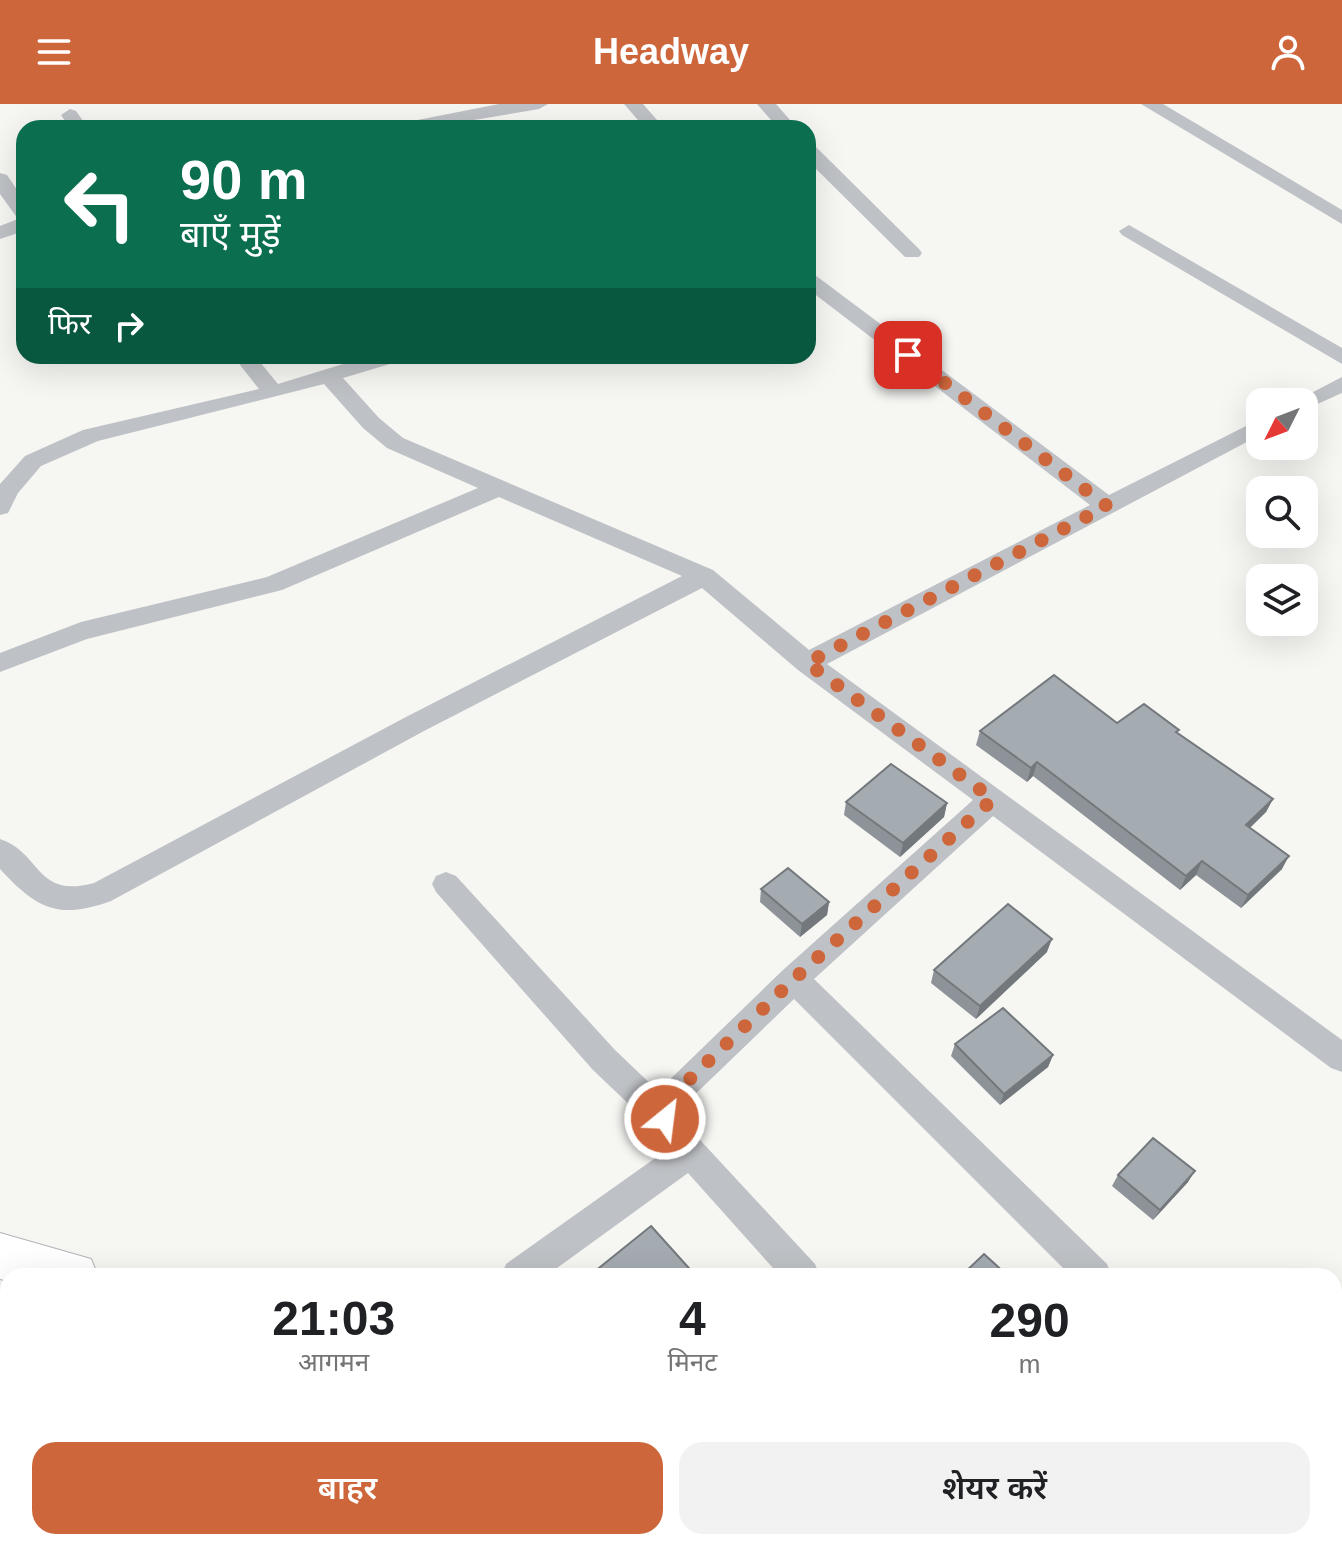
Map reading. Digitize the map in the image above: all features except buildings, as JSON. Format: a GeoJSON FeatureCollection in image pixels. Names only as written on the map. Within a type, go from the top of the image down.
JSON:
{"type":"FeatureCollection","features":[{"type":"Feature","properties":{"kind":"street"},"geometry":{"type":"LineString","coordinates":[[466,120],[539,104]]}},
{"type":"Feature","properties":{"kind":"street"},"geometry":{"type":"LineString","coordinates":[[633,104],[648,120]]}},
{"type":"Feature","properties":{"kind":"street"},"geometry":{"type":"LineString","coordinates":[[766,104],[781,120]]}},
{"type":"Feature","properties":{"kind":"street"},"geometry":{"type":"LineString","coordinates":[[1150,104],[1342,218]]}},
{"type":"Feature","properties":{"kind":"street"},"geometry":{"type":"LineString","coordinates":[[816,158],[912,253]]}},
{"type":"Feature","properties":{"kind":"street"},"geometry":{"type":"LineString","coordinates":[[0,179],[16,203]]}},
{"type":"Feature","properties":{"kind":"street"},"geometry":{"type":"LineString","coordinates":[[1129,231],[1342,357]]}},
{"type":"Feature","properties":{"kind":"street"},"geometry":{"type":"LineString","coordinates":[[816,285],[1107,506]]}},
{"type":"Feature","properties":{"kind":"street"},"geometry":{"type":"LineString","coordinates":[[250,364],[273,393]]}},
{"type":"Feature","properties":{"kind":"street"},"geometry":{"type":"LineString","coordinates":[[0,507],[8,490],[33,461],[91,435],[273,393],[367,364]]}},
{"type":"Feature","properties":{"kind":"street"},"geometry":{"type":"LineString","coordinates":[[329,376],[371,423],[395,443],[704,576],[807,663],[1342,1058]]}},
{"type":"Feature","properties":{"kind":"street"},"geometry":{"type":"LineString","coordinates":[[1318,396],[1342,384]]}},
{"type":"Feature","properties":{"kind":"street"},"geometry":{"type":"LineString","coordinates":[[807,663],[1246,433]]}},
{"type":"Feature","properties":{"kind":"street"},"geometry":{"type":"LineString","coordinates":[[0,663],[81,631],[273,584],[496,489]]}},
{"type":"Feature","properties":{"kind":"street"},"geometry":{"type":"LineString","coordinates":[[0,850],[43,894],[72,903],[101,893],[415,724],[704,576]]}},
{"type":"Feature","properties":{"kind":"street"},"geometry":{"type":"LineString","coordinates":[[665,1119],[665,1107],[671,1097],[794,979],[993,799]]}},
{"type":"Feature","properties":{"kind":"street"},"geometry":{"type":"LineString","coordinates":[[446,884],[604,1060],[665,1119],[690,1152],[796,1268]]}},
{"type":"Feature","properties":{"kind":"street"},"geometry":{"type":"LineString","coordinates":[[794,979],[1087,1268]]}},
{"type":"Feature","properties":{"kind":"street"},"geometry":{"type":"LineString","coordinates":[[529,1268],[690,1152]]}},
{"type":"Feature","properties":{"kind":"street"},"geometry":{"type":"LineString","coordinates":[[0,1256],[44,1268]]}},
{"type":"Feature","properties":{"kind":"route"},"geometry":{"type":"LineString","coordinates":[[665,1119],[665,1107],[671,1097],[794,979],[993,799],[807,663],[1107,506],[908,355]]}}]}
